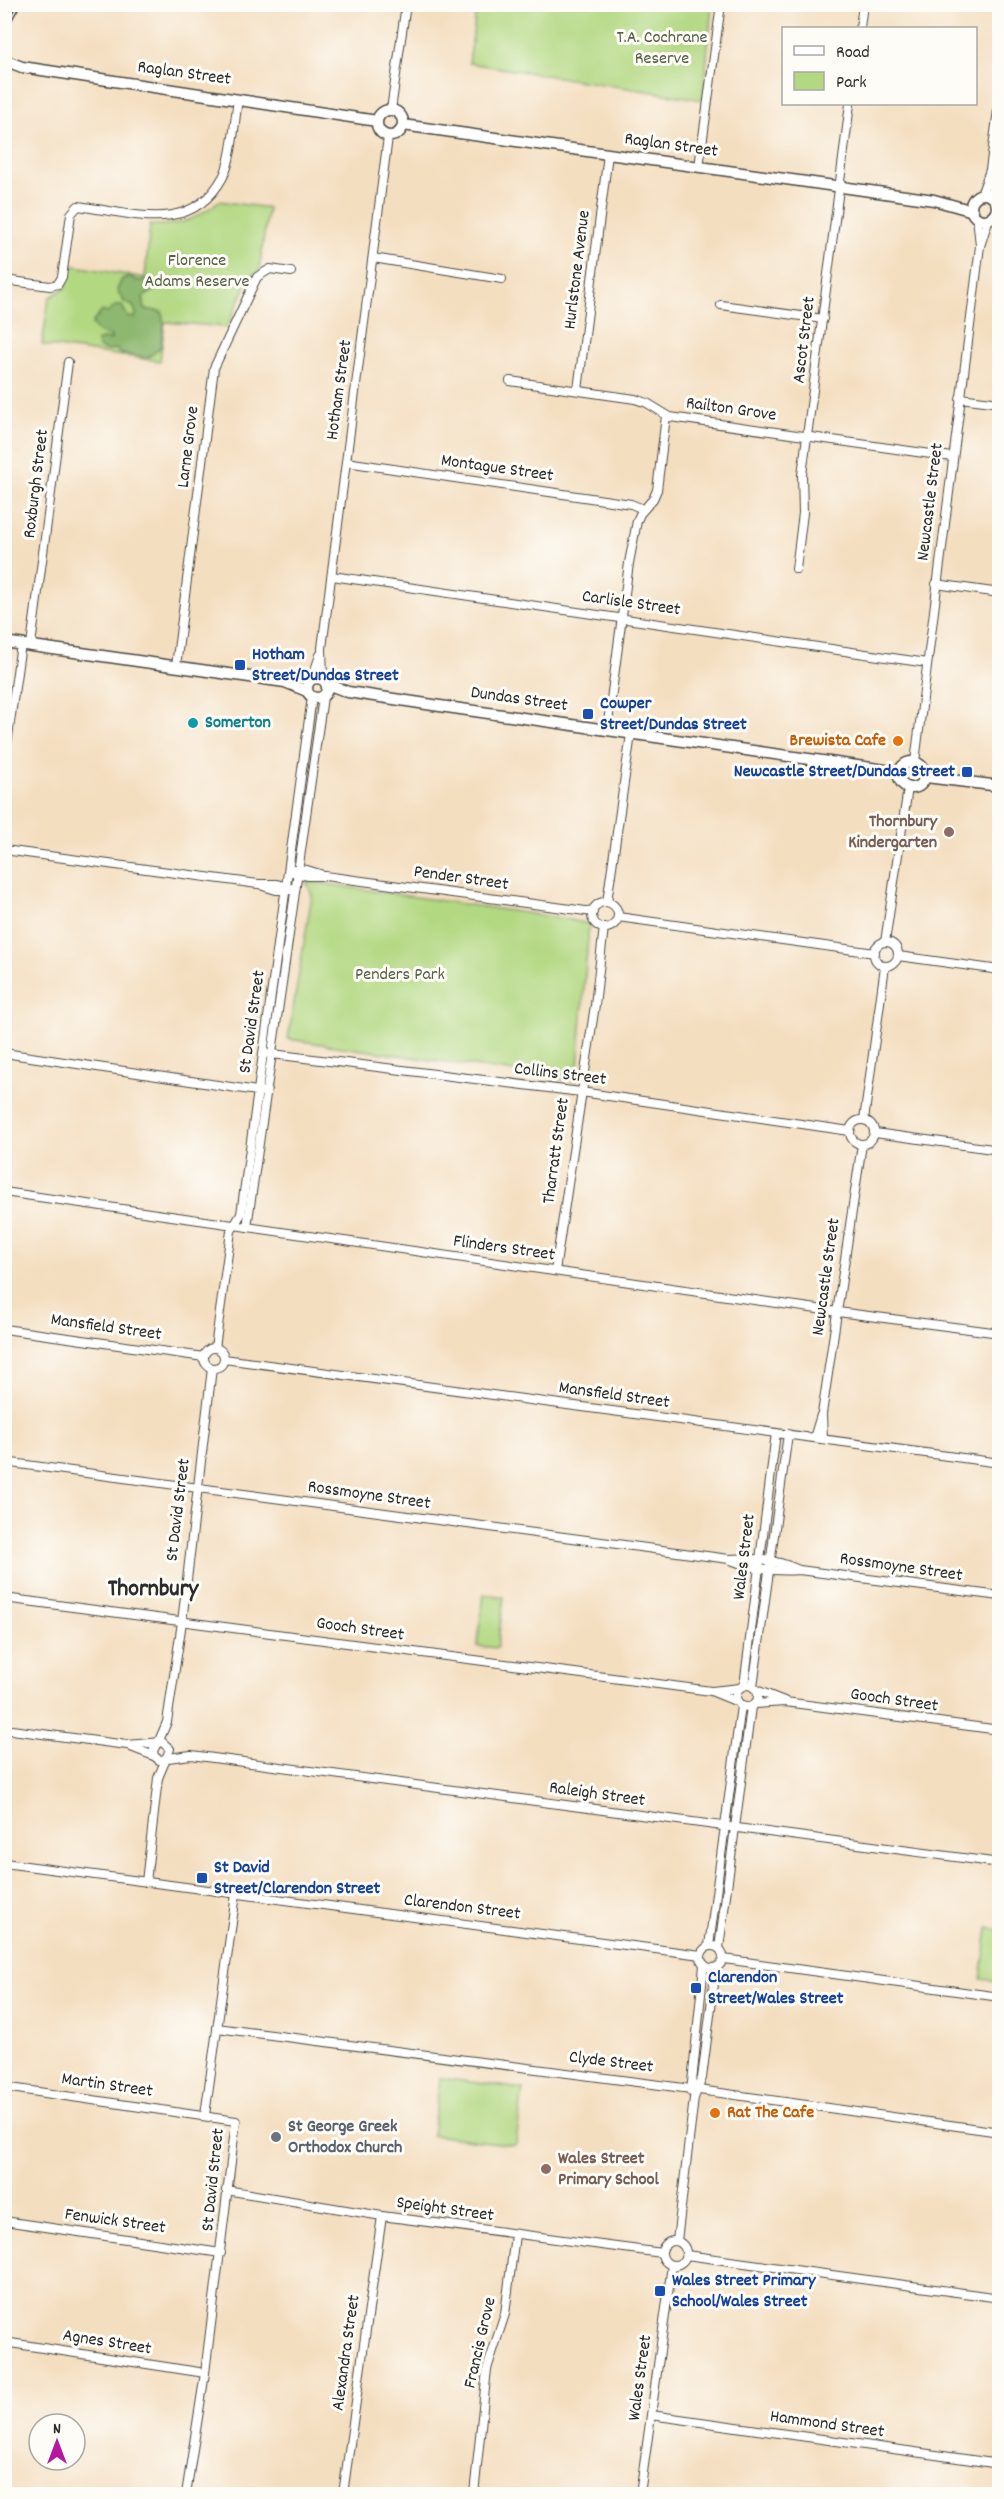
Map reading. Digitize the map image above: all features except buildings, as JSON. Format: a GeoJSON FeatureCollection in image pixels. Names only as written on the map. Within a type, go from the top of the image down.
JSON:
{"type":"FeatureCollection","features":[{"type":"Feature","properties":{"kind":"street"},"geometry":{"type":"LineString","coordinates":[[4,22],[14,4]]}},
{"type":"Feature","properties":{"kind":"street"},"geometry":{"type":"LineString","coordinates":[[391,4],[405,6],[391,110]]}},
{"type":"Feature","properties":{"kind":"street"},"geometry":{"type":"LineString","coordinates":[[699,166],[721,4]]}},
{"type":"Feature","properties":{"kind":"street"},"geometry":{"type":"LineString","coordinates":[[860,27],[863,4]]}},
{"type":"Feature","properties":{"kind":"street","name":"Raglan Street"},"geometry":{"type":"LineString","coordinates":[[4,60],[22,67]]}},
{"type":"Feature","properties":{"kind":"street","name":"Raglan Street"},"geometry":{"type":"LineString","coordinates":[[4,68],[22,67],[377,121]]}},
{"type":"Feature","properties":{"kind":"street","name":"Newcastle Street"},"geometry":{"type":"LineString","coordinates":[[915,762],[952,456],[980,246],[988,207],[999,95]]}},
{"type":"Feature","properties":{"kind":"street"},"geometry":{"type":"LineString","coordinates":[[4,280],[50,286],[58,284],[62,277],[71,214],[78,206],[164,218],[202,205],[224,175],[238,99]]}},
{"type":"Feature","properties":{"kind":"street","name":"Ascot Street"},"geometry":{"type":"LineString","coordinates":[[796,569],[803,513],[802,475],[850,105]]}},
{"type":"Feature","properties":{"kind":"street"},"geometry":{"type":"LineString","coordinates":[[391,110],[400,116],[403,125],[398,134],[388,136],[379,131],[377,121],[382,112],[391,110]]}},
{"type":"Feature","properties":{"kind":"street","name":"Raglan Street"},"geometry":{"type":"LineString","coordinates":[[403,125],[988,207]]}},
{"type":"Feature","properties":{"kind":"street","name":"Hotham Street"},"geometry":{"type":"LineString","coordinates":[[317,688],[388,136]]}},
{"type":"Feature","properties":{"kind":"street","name":"Hurlstone Avenue"},"geometry":{"type":"LineString","coordinates":[[578,390],[608,154]]}},
{"type":"Feature","properties":{"kind":"street"},"geometry":{"type":"LineString","coordinates":[[373,258],[502,279]]}},
{"type":"Feature","properties":{"kind":"street","name":"Larne Grove"},"geometry":{"type":"LineString","coordinates":[[176,666],[214,368],[257,277],[270,269],[291,272]]}},
{"type":"Feature","properties":{"kind":"street"},"geometry":{"type":"LineString","coordinates":[[721,305],[823,319]]}},
{"type":"Feature","properties":{"kind":"street","name":"Roxburgh Street"},"geometry":{"type":"LineString","coordinates":[[4,765],[26,645],[68,362]]}},
{"type":"Feature","properties":{"kind":"street","name":"Railton Grove"},"geometry":{"type":"LineString","coordinates":[[510,381],[642,400],[666,416],[952,456]]}},
{"type":"Feature","properties":{"kind":"street"},"geometry":{"type":"LineString","coordinates":[[960,398],[999,403]]}},
{"type":"Feature","properties":{"kind":"street"},"geometry":{"type":"LineString","coordinates":[[608,730],[637,522],[643,509],[653,500],[657,490],[666,416]]}},
{"type":"Feature","properties":{"kind":"street","name":"Montague Street"},"geometry":{"type":"LineString","coordinates":[[346,462],[631,504],[643,509]]}},
{"type":"Feature","properties":{"kind":"street","name":"Carlisle Street"},"geometry":{"type":"LineString","coordinates":[[332,576],[927,663]]}},
{"type":"Feature","properties":{"kind":"street"},"geometry":{"type":"LineString","coordinates":[[936,584],[999,592]]}},
{"type":"Feature","properties":{"kind":"street","name":"Dundas Street"},"geometry":{"type":"LineString","coordinates":[[4,642],[899,772]]}},
{"type":"Feature","properties":{"kind":"street","name":"St David Street"},"geometry":{"type":"LineString","coordinates":[[215,1348],[231,1231],[241,1214],[262,1092],[289,889],[294,871],[317,688]]}},
{"type":"Feature","properties":{"kind":"street"},"geometry":{"type":"LineString","coordinates":[[607,902],[631,734]]}},
{"type":"Feature","properties":{"kind":"street"},"geometry":{"type":"LineString","coordinates":[[908,788],[900,780],[899,772],[907,763],[915,762],[922,765],[926,777]]}},
{"type":"Feature","properties":{"kind":"street"},"geometry":{"type":"LineString","coordinates":[[926,777],[999,786]]}},
{"type":"Feature","properties":{"kind":"street"},"geometry":{"type":"LineString","coordinates":[[908,788],[919,787],[926,777]]}},
{"type":"Feature","properties":{"kind":"street"},"geometry":{"type":"LineString","coordinates":[[885,942],[908,788]]}},
{"type":"Feature","properties":{"kind":"street"},"geometry":{"type":"LineString","coordinates":[[4,850],[289,889]]}},
{"type":"Feature","properties":{"kind":"street","name":"Pender Street"},"geometry":{"type":"LineString","coordinates":[[294,871],[593,912]]}},
{"type":"Feature","properties":{"kind":"street"},"geometry":{"type":"LineString","coordinates":[[607,902],[615,906],[618,917],[614,924],[604,927],[596,923],[593,912],[597,905],[607,902]]}},
{"type":"Feature","properties":{"kind":"street"},"geometry":{"type":"LineString","coordinates":[[618,917],[874,953]]}},
{"type":"Feature","properties":{"kind":"street","name":"Tharratt Street"},"geometry":{"type":"LineString","coordinates":[[555,1271],[604,927]]}},
{"type":"Feature","properties":{"kind":"street"},"geometry":{"type":"LineString","coordinates":[[874,953],[879,945],[885,942],[895,946],[898,956]]}},
{"type":"Feature","properties":{"kind":"street"},"geometry":{"type":"LineString","coordinates":[[874,953],[878,963],[885,966],[892,964],[898,956]]}},
{"type":"Feature","properties":{"kind":"street"},"geometry":{"type":"LineString","coordinates":[[898,956],[999,970]]}},
{"type":"Feature","properties":{"kind":"street"},"geometry":{"type":"LineString","coordinates":[[864,1120],[885,966]]}},
{"type":"Feature","properties":{"kind":"street"},"geometry":{"type":"LineString","coordinates":[[4,1053],[262,1092]]}},
{"type":"Feature","properties":{"kind":"street","name":"Collins Street"},"geometry":{"type":"LineString","coordinates":[[268,1053],[581,1092],[850,1131]]}},
{"type":"Feature","properties":{"kind":"street","name":"St David Street"},"geometry":{"type":"LineString","coordinates":[[248,1227],[262,1092]]}},
{"type":"Feature","properties":{"kind":"street"},"geometry":{"type":"LineString","coordinates":[[864,1120],[871,1123],[875,1133],[869,1142],[862,1144],[855,1142],[850,1131],[856,1122],[864,1120]]}},
{"type":"Feature","properties":{"kind":"street"},"geometry":{"type":"LineString","coordinates":[[875,1133],[999,1150]]}},
{"type":"Feature","properties":{"kind":"street","name":"Newcastle Street"},"geometry":{"type":"LineString","coordinates":[[822,1414],[862,1144]]}},
{"type":"Feature","properties":{"kind":"street","name":"Flinders Street"},"geometry":{"type":"LineString","coordinates":[[4,1192],[999,1333]]}},
{"type":"Feature","properties":{"kind":"street","name":"Mansfield Street"},"geometry":{"type":"LineString","coordinates":[[4,1329],[204,1357]]}},
{"type":"Feature","properties":{"kind":"street"},"geometry":{"type":"LineString","coordinates":[[215,1348],[221,1350],[224,1359],[219,1367],[212,1368],[205,1363],[204,1357],[206,1351],[215,1348]]}},
{"type":"Feature","properties":{"kind":"street","name":"Mansfield Street"},"geometry":{"type":"LineString","coordinates":[[224,1359],[999,1463]]}},
{"type":"Feature","properties":{"kind":"street","name":"St David Street"},"geometry":{"type":"LineString","coordinates":[[169,1746],[166,1726],[182,1622],[212,1368]]}},
{"type":"Feature","properties":{"kind":"street"},"geometry":{"type":"LineString","coordinates":[[814,1438],[822,1414]]}},
{"type":"Feature","properties":{"kind":"street"},"geometry":{"type":"LineString","coordinates":[[822,1414],[823,1439]]}},
{"type":"Feature","properties":{"kind":"street","name":"Wales Street"},"geometry":{"type":"LineString","coordinates":[[748,1688],[759,1564],[776,1433]]}},
{"type":"Feature","properties":{"kind":"street","name":"Wales Street"},"geometry":{"type":"LineString","coordinates":[[748,1688],[770,1565],[788,1434]]}},
{"type":"Feature","properties":{"kind":"street","name":"Rossmoyne Street"},"geometry":{"type":"LineString","coordinates":[[4,1462],[729,1559],[745,1566],[784,1563],[800,1570],[999,1596]]}},
{"type":"Feature","properties":{"kind":"street","name":"Gooch Street"},"geometry":{"type":"LineString","coordinates":[[4,1598],[711,1691],[748,1688],[785,1702]]}},
{"type":"Feature","properties":{"kind":"street"},"geometry":{"type":"LineString","coordinates":[[694,2098],[689,2089],[704,1965],[701,1955],[709,1946],[730,1828],[753,1705],[758,1698],[748,1688],[736,1695],[739,1704],[730,1828],[718,1948]]}},
{"type":"Feature","properties":{"kind":"street","name":"Gooch Street"},"geometry":{"type":"LineString","coordinates":[[711,1691],[739,1704],[785,1702],[999,1730]]}},
{"type":"Feature","properties":{"kind":"street","name":"St David Street"},"geometry":{"type":"LineString","coordinates":[[157,1743],[166,1726]]}},
{"type":"Feature","properties":{"kind":"street"},"geometry":{"type":"LineString","coordinates":[[4,1729],[127,1745],[165,1742],[169,1746],[170,1754],[159,1773]]}},
{"type":"Feature","properties":{"kind":"street"},"geometry":{"type":"LineString","coordinates":[[146,1882],[159,1773],[153,1751],[157,1743]]}},
{"type":"Feature","properties":{"kind":"street"},"geometry":{"type":"LineString","coordinates":[[127,1745],[155,1757],[167,1758]]}},
{"type":"Feature","properties":{"kind":"street","name":"Raleigh Street"},"geometry":{"type":"LineString","coordinates":[[169,1746],[191,1755],[999,1863]]}},
{"type":"Feature","properties":{"kind":"street","name":"Raleigh Street"},"geometry":{"type":"LineString","coordinates":[[167,1758],[191,1755]]}},
{"type":"Feature","properties":{"kind":"street","name":"Clarendon Street"},"geometry":{"type":"LineString","coordinates":[[4,1863],[701,1955]]}},
{"type":"Feature","properties":{"kind":"street","name":"St David Street"},"geometry":{"type":"LineString","coordinates":[[186,2494],[206,2373],[236,2121],[205,2115],[236,1894]]}},
{"type":"Feature","properties":{"kind":"street"},"geometry":{"type":"LineString","coordinates":[[709,1946],[718,1948],[723,1953],[724,1959]]}},
{"type":"Feature","properties":{"kind":"street"},"geometry":{"type":"LineString","coordinates":[[677,2241],[694,2098],[699,2090],[716,1968],[724,1959]]}},
{"type":"Feature","properties":{"kind":"street"},"geometry":{"type":"LineString","coordinates":[[724,1959],[999,1997]]}},
{"type":"Feature","properties":{"kind":"street"},"geometry":{"type":"LineString","coordinates":[[704,1965],[716,1968]]}},
{"type":"Feature","properties":{"kind":"street","name":"Clyde Street"},"geometry":{"type":"LineString","coordinates":[[217,2028],[699,2090],[999,2132]]}},
{"type":"Feature","properties":{"kind":"street","name":"Martin Street"},"geometry":{"type":"LineString","coordinates":[[4,2087],[205,2115]]}},
{"type":"Feature","properties":{"kind":"street","name":"Speight Street"},"geometry":{"type":"LineString","coordinates":[[226,2190],[382,2216],[662,2253]]}},
{"type":"Feature","properties":{"kind":"street","name":"Alexandra Street"},"geometry":{"type":"LineString","coordinates":[[343,2494],[382,2216]]}},
{"type":"Feature","properties":{"kind":"street","name":"Fenwick Street"},"geometry":{"type":"LineString","coordinates":[[4,2221],[221,2253]]}},
{"type":"Feature","properties":{"kind":"street","name":"Francis Grove"},"geometry":{"type":"LineString","coordinates":[[474,2494],[487,2369],[502,2327],[515,2235]]}},
{"type":"Feature","properties":{"kind":"street"},"geometry":{"type":"LineString","coordinates":[[677,2241],[683,2245],[686,2255],[680,2264],[672,2265],[666,2262],[662,2253],[666,2244],[677,2241]]}},
{"type":"Feature","properties":{"kind":"street"},"geometry":{"type":"LineString","coordinates":[[686,2255],[999,2298]]}},
{"type":"Feature","properties":{"kind":"street","name":"Wales Street"},"geometry":{"type":"LineString","coordinates":[[640,2494],[672,2265]]}},
{"type":"Feature","properties":{"kind":"street","name":"Agnes Street"},"geometry":{"type":"LineString","coordinates":[[4,2342],[206,2373]]}},
{"type":"Feature","properties":{"kind":"street","name":"Hammond Street"},"geometry":{"type":"LineString","coordinates":[[651,2415],[999,2464]]}},
{"type":"Feature","properties":{"kind":"street"},"geometry":{"type":"LineString","coordinates":[[4,2492],[21,2494]]}},
{"type":"Feature","properties":{"kind":"green space","name":"T.A. Cochrane Reserve"},"geometry":{"type":"Polygon","coordinates":[[[477,5],[712,5],[703,100],[469,63],[477,5]]]}},
{"type":"Feature","properties":{"kind":"green space","name":"Florence Adams Reserve"},"geometry":{"type":"Polygon","coordinates":[[[219,201],[268,208],[259,271],[251,275],[227,327],[165,322],[160,361],[42,345],[49,298],[65,288],[70,265],[145,278],[150,225],[179,223],[195,217],[219,201]]]}},
{"type":"Feature","properties":{"kind":"green space"},"geometry":{"type":"Polygon","coordinates":[[[130,277],[138,281],[154,279],[159,283],[154,291],[143,297],[145,309],[162,312],[164,325],[160,348],[146,359],[140,356],[120,354],[116,349],[107,351],[98,347],[97,341],[111,340],[111,336],[97,331],[92,323],[102,311],[108,313],[115,306],[122,306],[128,317],[135,318],[136,313],[133,306],[124,302],[117,290],[122,279],[130,277]]]}},
{"type":"Feature","properties":{"kind":"green space","name":"Penders Park"},"geometry":{"type":"Polygon","coordinates":[[[306,881],[589,924],[577,1081],[288,1039],[312,895],[306,881]]]}},
{"type":"Feature","properties":{"kind":"green space"},"geometry":{"type":"Polygon","coordinates":[[[484,1594],[504,1597],[497,1648],[477,1646],[484,1594]]]}},
{"type":"Feature","properties":{"kind":"green space"},"geometry":{"type":"Polygon","coordinates":[[[988,1928],[999,1930],[999,1982],[981,1979],[988,1928]]]}},
{"type":"Feature","properties":{"kind":"green space"},"geometry":{"type":"Polygon","coordinates":[[[440,2078],[523,2089],[516,2143],[513,2145],[432,2135],[440,2078]]]}},
{"type":"Feature","properties":{"kind":"tram line"},"geometry":{"type":"LineString","coordinates":[[4,28],[17,4]]}},
{"type":"Feature","properties":{"kind":"place","name":"Hotham Street/Dundas Street"},"geometry":{"type":"Point","coordinates":[240,665]}},
{"type":"Feature","properties":{"kind":"place","name":"Cowper Street/Dundas Street"},"geometry":{"type":"Point","coordinates":[588,714]}},
{"type":"Feature","properties":{"kind":"place","name":"Somerton"},"geometry":{"type":"Point","coordinates":[193,723]}},
{"type":"Feature","properties":{"kind":"place","name":"Brewista Cafe"},"geometry":{"type":"Point","coordinates":[898,741]}},
{"type":"Feature","properties":{"kind":"place","name":"Newcastle Street/Dundas Street"},"geometry":{"type":"Point","coordinates":[967,772]}},
{"type":"Feature","properties":{"kind":"place","name":"Thornbury Kindergarten"},"geometry":{"type":"Point","coordinates":[949,832]}},
{"type":"Feature","properties":{"kind":"place","name":"St David Street/Clarendon Street"},"geometry":{"type":"Point","coordinates":[202,1878]}},
{"type":"Feature","properties":{"kind":"place","name":"Clarendon Street/Wales Street"},"geometry":{"type":"Point","coordinates":[696,1988]}},
{"type":"Feature","properties":{"kind":"place","name":"Rat The Cafe"},"geometry":{"type":"Point","coordinates":[715,2113]}},
{"type":"Feature","properties":{"kind":"place","name":"St George Greek Orthodox Church"},"geometry":{"type":"Point","coordinates":[276,2137]}},
{"type":"Feature","properties":{"kind":"place","name":"Wales Street Primary School"},"geometry":{"type":"Point","coordinates":[546,2169]}},
{"type":"Feature","properties":{"kind":"place","name":"Wales Street Primary School/Wales Street"},"geometry":{"type":"Point","coordinates":[660,2291]}},
{"type":"Feature","properties":{"kind":"district","name":"Thornbury"},"geometry":{"type":"Point","coordinates":[153,1590]}}]}
